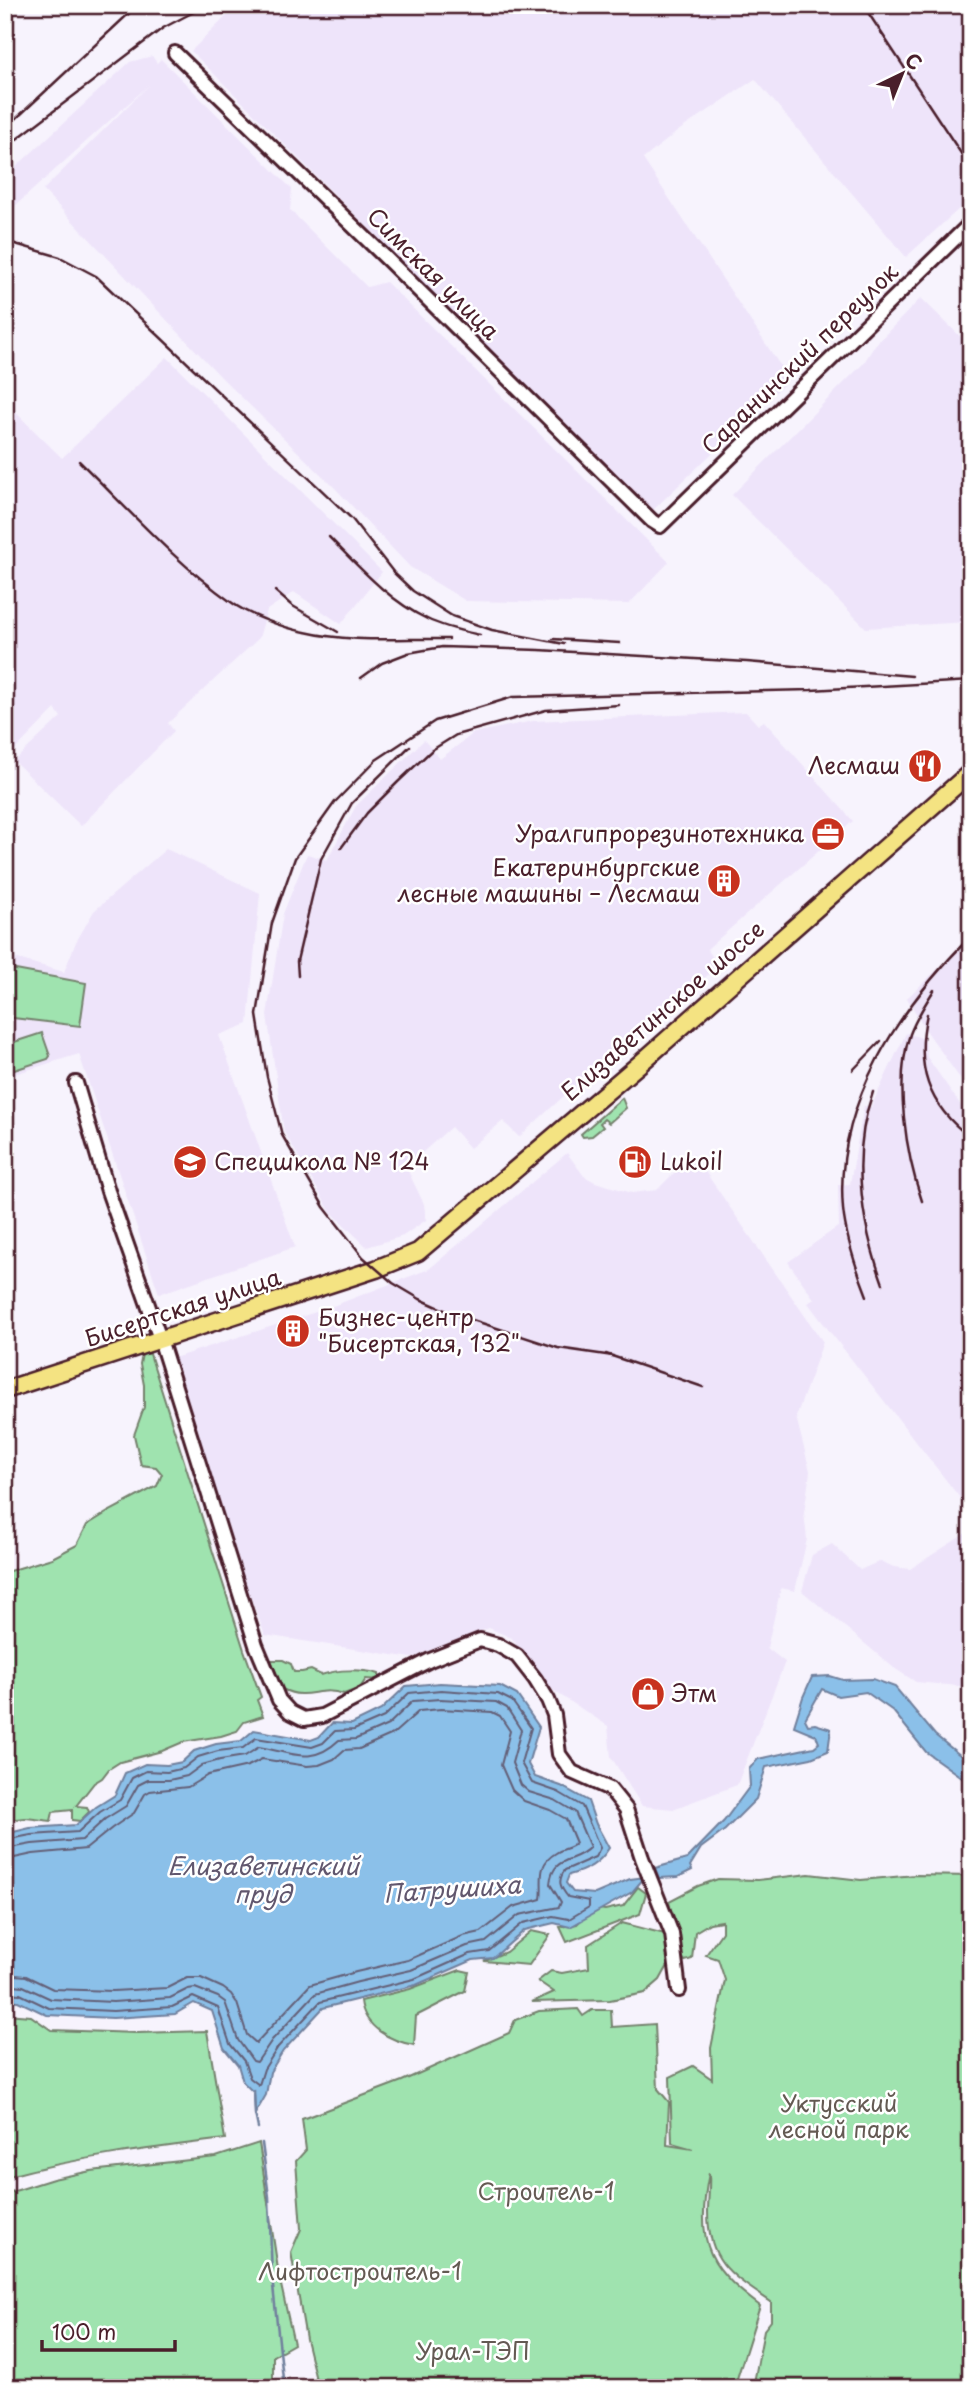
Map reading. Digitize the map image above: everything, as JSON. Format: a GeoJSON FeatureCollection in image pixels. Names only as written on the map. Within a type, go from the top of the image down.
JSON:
{"type":"FeatureCollection","features":[{"type":"Feature","properties":{"kind":"main road","name":"Елизаветинское шоссе"},"geometry":{"type":"LineString","coordinates":[[376,1269],[418,1252],[643,1061],[971,772]]}},
{"type":"Feature","properties":{"kind":"main road","name":"Бисертская улица"},"geometry":{"type":"LineString","coordinates":[[5,1390],[376,1269]]}},
{"type":"Feature","properties":{"kind":"street","name":"Симская улица"},"geometry":{"type":"LineString","coordinates":[[175,53],[660,526]]}},
{"type":"Feature","properties":{"kind":"street","name":"Саранинский переулок"},"geometry":{"type":"LineString","coordinates":[[660,526],[971,223]]}},
{"type":"Feature","properties":{"kind":"street"},"geometry":{"type":"LineString","coordinates":[[76,1083],[108,1191],[160,1339],[256,1645],[279,1700],[290,1712],[304,1719],[322,1716],[430,1660],[480,1640],[498,1645],[517,1656],[548,1700],[554,1716],[559,1755],[572,1772],[610,1789],[626,1809],[672,1934],[679,1990]]}},
{"type":"Feature","properties":{"kind":"shaded area"},"geometry":{"type":"Polygon","coordinates":[[[238,5],[971,5],[971,198],[906,257],[755,79],[678,131],[643,159],[789,379],[652,511],[191,51],[238,5]]]}},
{"type":"Feature","properties":{"kind":"shaded area"},"geometry":{"type":"Polygon","coordinates":[[[152,56],[157,63],[161,59],[292,189],[290,210],[367,287],[386,282],[669,562],[629,604],[466,601],[410,567],[334,487],[223,379],[43,190],[150,84],[5,215],[5,177],[130,62],[152,56]]]}},
{"type":"Feature","properties":{"kind":"shaded area"},"geometry":{"type":"Polygon","coordinates":[[[921,298],[971,347],[971,624],[967,622],[866,628],[732,495],[863,364],[875,345],[921,298]]]}},
{"type":"Feature","properties":{"kind":"shaded area"},"geometry":{"type":"Polygon","coordinates":[[[167,357],[382,572],[341,624],[294,592],[267,610],[259,638],[168,723],[174,731],[81,826],[14,761],[61,717],[55,709],[5,760],[5,402],[62,458],[167,357]]]}},
{"type":"Feature","properties":{"kind":"shaded area"},"geometry":{"type":"Polygon","coordinates":[[[746,712],[758,725],[764,721],[853,821],[707,949],[719,966],[587,1075],[519,1137],[503,1121],[470,1148],[451,1127],[406,1167],[424,1204],[426,1220],[403,1236],[367,1247],[330,1211],[284,1132],[267,1015],[283,914],[307,854],[327,860],[356,806],[424,740],[440,759],[474,733],[533,721],[746,712]]]}},
{"type":"Feature","properties":{"kind":"shaded area","name":"Спецшкола № 124"},"geometry":{"type":"Polygon","coordinates":[[[166,849],[260,893],[248,1024],[219,1035],[295,1247],[159,1294],[79,1054],[5,1077],[5,962],[18,959],[64,972],[76,942],[94,911],[166,849]]]}},
{"type":"Feature","properties":{"kind":"shaded area"},"geometry":{"type":"Polygon","coordinates":[[[971,938],[971,1094],[907,998],[971,938]]]}},
{"type":"Feature","properties":{"kind":"shaded area"},"geometry":{"type":"Polygon","coordinates":[[[906,1033],[925,1039],[927,1057],[971,1120],[971,1512],[808,1303],[814,1299],[788,1262],[839,1226],[838,1185],[850,1184],[864,1106],[871,1107],[906,1033]]]}},
{"type":"Feature","properties":{"kind":"shaded area"},"geometry":{"type":"Polygon","coordinates":[[[567,1153],[584,1176],[632,1193],[657,1190],[693,1154],[823,1342],[796,1417],[810,1471],[804,1513],[807,1539],[795,1591],[781,1588],[767,1648],[785,1662],[737,1785],[673,1809],[642,1806],[611,1757],[608,1726],[551,1689],[537,1676],[512,1638],[489,1628],[412,1658],[265,1635],[240,1570],[171,1359],[325,1309],[429,1269],[567,1153]]]}},
{"type":"Feature","properties":{"kind":"shaded area"},"geometry":{"type":"Polygon","coordinates":[[[968,1532],[971,1536],[971,1689],[916,1682],[894,1668],[802,1591],[812,1555],[832,1544],[860,1570],[880,1561],[894,1567],[910,1569],[968,1532]]]}},
{"type":"Feature","properties":{"kind":"green space"},"geometry":{"type":"Polygon","coordinates":[[[5,968],[86,983],[80,1026],[5,1017],[5,968]]]}},
{"type":"Feature","properties":{"kind":"green space"},"geometry":{"type":"Polygon","coordinates":[[[42,1033],[50,1056],[48,1059],[5,1073],[5,1045],[42,1033]]]}},
{"type":"Feature","properties":{"kind":"green space"},"geometry":{"type":"Polygon","coordinates":[[[622,1098],[626,1108],[609,1123],[604,1119],[600,1123],[603,1127],[592,1136],[583,1137],[581,1134],[622,1098]]]}},
{"type":"Feature","properties":{"kind":"green space"},"geometry":{"type":"Polygon","coordinates":[[[142,1354],[150,1354],[261,1697],[257,1700],[263,1716],[244,1722],[237,1731],[183,1742],[162,1751],[120,1762],[94,1783],[76,1806],[87,1807],[89,1812],[80,1821],[72,1820],[72,1810],[53,1812],[51,1821],[26,1818],[5,1820],[5,1569],[6,1572],[52,1558],[77,1545],[87,1525],[157,1486],[162,1474],[156,1467],[141,1465],[134,1435],[144,1407],[140,1364],[142,1354]]]}},
{"type":"Feature","properties":{"kind":"green space"},"geometry":{"type":"Polygon","coordinates":[[[271,1660],[283,1660],[291,1664],[294,1672],[311,1670],[321,1675],[366,1671],[379,1674],[379,1680],[366,1679],[360,1688],[344,1694],[327,1691],[291,1693],[282,1689],[271,1660]]]}},
{"type":"Feature","properties":{"kind":"green space"},"geometry":{"type":"Polygon","coordinates":[[[809,1874],[861,1880],[915,1875],[971,1876],[971,2388],[753,2388],[764,2330],[771,2321],[771,2302],[734,2276],[712,2244],[708,2212],[709,2173],[704,2225],[711,2254],[726,2276],[760,2306],[734,2388],[318,2388],[306,2339],[291,2252],[301,2229],[296,2161],[306,2150],[302,2119],[402,2081],[509,2033],[515,2020],[539,2011],[578,2009],[583,2016],[592,2010],[611,2010],[612,2027],[655,2024],[658,2089],[669,2102],[667,2145],[693,2149],[672,2143],[670,2077],[693,2066],[712,2079],[711,2048],[725,1980],[718,1959],[706,1955],[722,1932],[722,1921],[710,1923],[695,1932],[692,1959],[685,1961],[677,1950],[669,1901],[718,1879],[758,1880],[809,1874]]]}},
{"type":"Feature","properties":{"kind":"green space"},"geometry":{"type":"Polygon","coordinates":[[[638,1887],[646,1893],[640,1914],[567,1942],[560,1927],[577,1924],[593,1908],[605,1910],[623,1906],[638,1887]]]}},
{"type":"Feature","properties":{"kind":"green space"},"geometry":{"type":"Polygon","coordinates":[[[622,1923],[665,1934],[670,1962],[660,1980],[645,1993],[610,2000],[532,2002],[554,1992],[538,1981],[551,1971],[562,1973],[589,1968],[588,1945],[622,1923]]]}},
{"type":"Feature","properties":{"kind":"green space"},"geometry":{"type":"Polygon","coordinates":[[[531,1931],[550,1935],[529,1965],[484,1961],[506,1952],[531,1931]]]}},
{"type":"Feature","properties":{"kind":"green space"},"geometry":{"type":"Polygon","coordinates":[[[460,1970],[469,1972],[465,1991],[416,2016],[414,2045],[380,2032],[367,2019],[361,2001],[410,1989],[460,1970]]]}},
{"type":"Feature","properties":{"kind":"green space"},"geometry":{"type":"Polygon","coordinates":[[[5,2014],[31,2016],[51,2030],[137,2033],[207,2031],[225,2139],[87,2159],[5,2177],[5,2014]]]}},
{"type":"Feature","properties":{"kind":"green space"},"geometry":{"type":"Polygon","coordinates":[[[259,2143],[279,2276],[294,2344],[273,2356],[273,2388],[5,2388],[5,2194],[91,2171],[216,2157],[259,2143]]]}},
{"type":"Feature","properties":{"kind":"water"},"geometry":{"type":"Polygon","coordinates":[[[830,1676],[843,1680],[873,1679],[895,1687],[935,1735],[971,1764],[971,1784],[926,1752],[893,1711],[866,1692],[838,1696],[822,1689],[805,1719],[808,1725],[815,1724],[831,1729],[828,1751],[811,1758],[766,1767],[756,1799],[725,1830],[701,1848],[690,1866],[692,1870],[678,1877],[659,1878],[655,1868],[687,1859],[724,1821],[750,1786],[749,1769],[758,1759],[814,1747],[819,1743],[816,1735],[794,1726],[812,1677],[830,1676]]]}},
{"type":"Feature","properties":{"kind":"water","name":"Елизаветинский пруд"},"geometry":{"type":"Polygon","coordinates":[[[440,1683],[500,1686],[517,1695],[539,1727],[528,1764],[535,1777],[561,1786],[588,1801],[609,1848],[592,1866],[569,1875],[566,1883],[573,1892],[595,1894],[630,1879],[645,1877],[632,1892],[570,1927],[554,1923],[525,1930],[493,1958],[473,1960],[416,1985],[323,2008],[283,2051],[270,2072],[266,2095],[255,2114],[254,2093],[243,2082],[238,2065],[224,2048],[212,2011],[194,2003],[175,2014],[113,2018],[47,2015],[18,2001],[5,2000],[5,1834],[30,1828],[76,1825],[115,1795],[125,1773],[145,1764],[167,1765],[182,1762],[194,1751],[216,1744],[241,1741],[254,1730],[311,1740],[319,1737],[332,1723],[352,1724],[381,1710],[406,1686],[440,1683]]]}},
{"type":"Feature","properties":{"kind":"waterway"},"geometry":{"type":"LineString","coordinates":[[254,2090],[258,2128]]}},
{"type":"Feature","properties":{"kind":"waterway"},"geometry":{"type":"LineString","coordinates":[[262,2143],[269,2197],[272,2277],[284,2388]]}},
{"type":"Feature","properties":{"kind":"railway"},"geometry":{"type":"LineString","coordinates":[[5,129],[138,5]]}},
{"type":"Feature","properties":{"kind":"railway"},"geometry":{"type":"LineString","coordinates":[[5,148],[163,28],[207,5]]}},
{"type":"Feature","properties":{"kind":"railway"},"geometry":{"type":"LineString","coordinates":[[432,5],[440,8]]}},
{"type":"Feature","properties":{"kind":"railway"},"geometry":{"type":"LineString","coordinates":[[798,5],[801,10]]}},
{"type":"Feature","properties":{"kind":"railway"},"geometry":{"type":"LineString","coordinates":[[863,5],[968,164]]}},
{"type":"Feature","properties":{"kind":"railway"},"geometry":{"type":"LineString","coordinates":[[5,241],[60,257],[96,276],[352,519],[394,573],[413,591],[452,616],[492,630],[564,644]]}},
{"type":"Feature","properties":{"kind":"railway"},"geometry":{"type":"LineString","coordinates":[[79,461],[191,570],[247,612],[287,627],[322,635],[358,639],[449,639]]}},
{"type":"Feature","properties":{"kind":"railway"},"geometry":{"type":"LineString","coordinates":[[329,537],[399,602],[427,619],[480,635]]}},
{"type":"Feature","properties":{"kind":"railway"},"geometry":{"type":"LineString","coordinates":[[275,591],[291,605],[338,632]]}},
{"type":"Feature","properties":{"kind":"railway"},"geometry":{"type":"LineString","coordinates":[[553,639],[620,643]]}},
{"type":"Feature","properties":{"kind":"railway"},"geometry":{"type":"LineString","coordinates":[[361,678],[382,663],[408,653],[442,647],[747,662],[912,676]]}},
{"type":"Feature","properties":{"kind":"railway"},"geometry":{"type":"LineString","coordinates":[[613,1356],[558,1348],[451,1313],[420,1299],[393,1283],[363,1257],[324,1207],[282,1135],[267,1077],[257,1015],[272,923],[295,858],[335,802],[376,760],[435,721],[513,697],[811,690],[971,681]]}},
{"type":"Feature","properties":{"kind":"railway"},"geometry":{"type":"LineString","coordinates":[[341,848],[367,813],[398,782],[432,750],[456,735],[546,710],[619,705]]}},
{"type":"Feature","properties":{"kind":"railway"},"geometry":{"type":"LineString","coordinates":[[298,976],[297,961],[321,859],[352,803],[410,746]]}},
{"type":"Feature","properties":{"kind":"railway"},"geometry":{"type":"LineString","coordinates":[[867,1296],[852,1253],[843,1209],[843,1170],[849,1132],[861,1095],[897,1026],[920,994],[971,936]]}},
{"type":"Feature","properties":{"kind":"railway"},"geometry":{"type":"LineString","coordinates":[[922,1201],[907,1140],[903,1073],[910,1034],[934,990]]}},
{"type":"Feature","properties":{"kind":"railway"},"geometry":{"type":"LineString","coordinates":[[927,1014],[923,1051],[928,1083],[944,1112],[971,1138]]}},
{"type":"Feature","properties":{"kind":"railway"},"geometry":{"type":"LineString","coordinates":[[853,1070],[881,1041]]}},
{"type":"Feature","properties":{"kind":"railway"},"geometry":{"type":"LineString","coordinates":[[873,1092],[862,1140],[861,1189],[869,1237],[883,1284]]}},
{"type":"Feature","properties":{"kind":"railway"},"geometry":{"type":"LineString","coordinates":[[606,1354],[703,1387]]}},
{"type":"Feature","properties":{"kind":"place","name":"Лесмаш"},"geometry":{"type":"Point","coordinates":[925,766]}},
{"type":"Feature","properties":{"kind":"place","name":"Уралгипрорезинотехника"},"geometry":{"type":"Point","coordinates":[828,834]}},
{"type":"Feature","properties":{"kind":"place","name":"Екатеринбургские лесные машины – Лесмаш"},"geometry":{"type":"Point","coordinates":[724,881]}},
{"type":"Feature","properties":{"kind":"place","name":"Спецшкола № 124"},"geometry":{"type":"Point","coordinates":[190,1162]}},
{"type":"Feature","properties":{"kind":"place","name":"Lukoil"},"geometry":{"type":"Point","coordinates":[635,1162]}},
{"type":"Feature","properties":{"kind":"place","name":"Бизнес-центр \"Бисертская, 132\""},"geometry":{"type":"Point","coordinates":[293,1331]}},
{"type":"Feature","properties":{"kind":"place","name":"Этм"},"geometry":{"type":"Point","coordinates":[648,1694]}},
{"type":"Feature","properties":{"kind":"water label","name":"Патрушиха"},"geometry":{"type":"Point","coordinates":[452,1890]}},
{"type":"Feature","properties":{"kind":"park label","name":"Уктусский лесной парк"},"geometry":{"type":"Point","coordinates":[839,2117]}},
{"type":"Feature","properties":{"kind":"park label","name":"Строитель-1"},"geometry":{"type":"Point","coordinates":[546,2192]}},
{"type":"Feature","properties":{"kind":"park label","name":"Лифтостроитель-1"},"geometry":{"type":"Point","coordinates":[360,2272]}},
{"type":"Feature","properties":{"kind":"park label","name":"Урал-ТЭП"},"geometry":{"type":"Point","coordinates":[473,2352]}}]}
